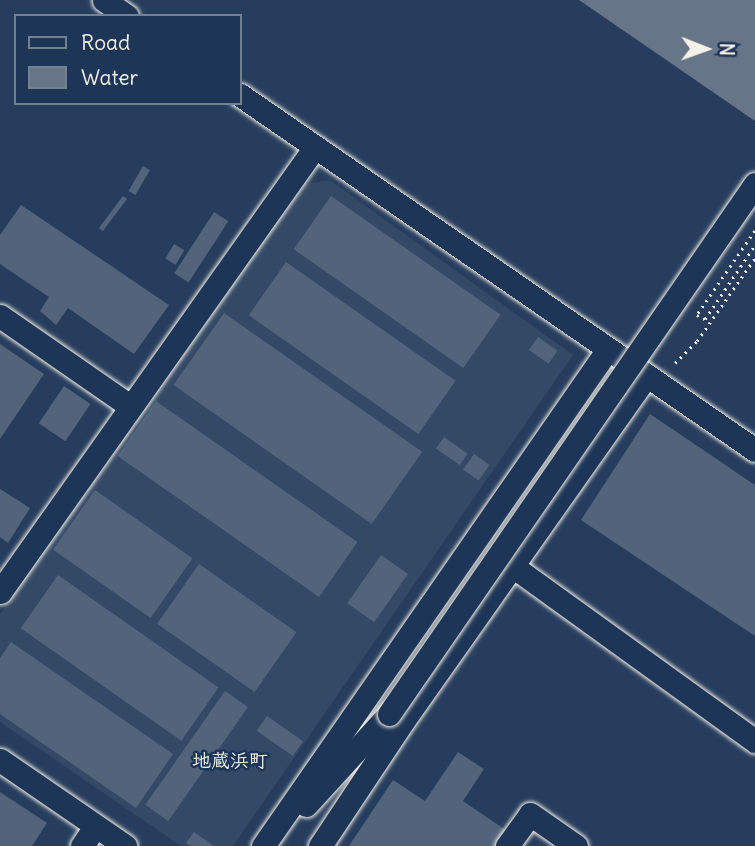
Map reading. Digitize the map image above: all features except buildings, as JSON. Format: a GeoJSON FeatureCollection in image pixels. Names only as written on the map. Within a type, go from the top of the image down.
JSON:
{"type":"FeatureCollection","features":[{"type":"Feature","properties":{"kind":"street"},"geometry":{"type":"LineString","coordinates":[[242,96],[755,450]]}},
{"type":"Feature","properties":{"kind":"street"},"geometry":{"type":"LineString","coordinates":[[0,592],[314,147]]}},
{"type":"Feature","properties":{"kind":"street"},"geometry":{"type":"LineString","coordinates":[[305,846],[389,714],[755,184]]}},
{"type":"Feature","properties":{"kind":"street"},"geometry":{"type":"LineString","coordinates":[[0,316],[130,406]]}},
{"type":"Feature","properties":{"kind":"street"},"geometry":{"type":"LineString","coordinates":[[263,846],[608,349]]}},
{"type":"Feature","properties":{"kind":"street"},"geometry":{"type":"LineString","coordinates":[[320,846],[511,565],[647,375]]}},
{"type":"Feature","properties":{"kind":"street"},"geometry":{"type":"LineString","coordinates":[[511,565],[755,741]]}},
{"type":"Feature","properties":{"kind":"street"},"geometry":{"type":"LineString","coordinates":[[269,846],[389,714]]}},
{"type":"Feature","properties":{"kind":"street"},"geometry":{"type":"LineString","coordinates":[[0,760],[89,837],[125,846]]}},
{"type":"Feature","properties":{"kind":"street"},"geometry":{"type":"LineString","coordinates":[[508,846],[530,814],[576,846]]}},
{"type":"Feature","properties":{"kind":"path"},"geometry":{"type":"LineString","coordinates":[[755,231],[698,315],[705,319],[755,245]]}},
{"type":"Feature","properties":{"kind":"path"},"geometry":{"type":"LineString","coordinates":[[675,363],[696,341],[755,258]]}},
{"type":"Feature","properties":{"kind":"shaded area"},"geometry":{"type":"Polygon","coordinates":[[[330,180],[573,355],[233,846],[181,846],[0,722],[0,614],[295,186],[330,180]]]}},
{"type":"Feature","properties":{"kind":"water"},"geometry":{"type":"Polygon","coordinates":[[[579,0],[755,0],[755,121],[579,0]]]}},
{"type":"Feature","properties":{"kind":"district","name":"地蔵浜町"},"geometry":{"type":"Point","coordinates":[230,761]}}]}
